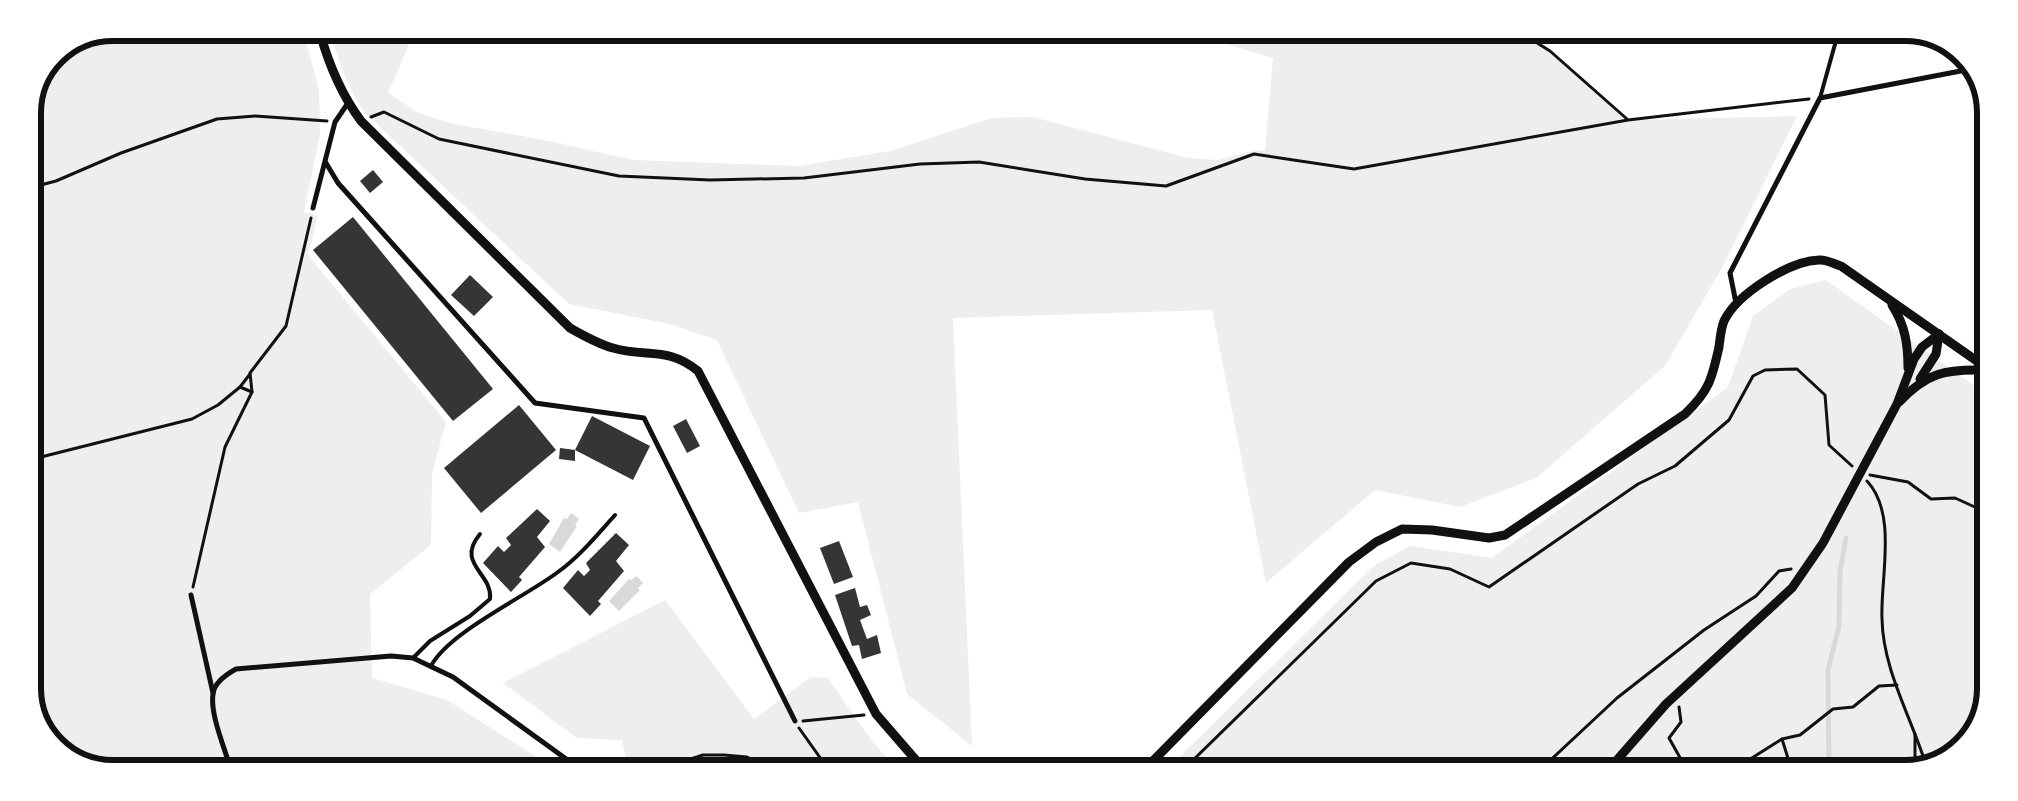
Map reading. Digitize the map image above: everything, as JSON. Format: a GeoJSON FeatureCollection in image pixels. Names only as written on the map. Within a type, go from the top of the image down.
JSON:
{"type":"FeatureCollection","features":[{"type":"Feature","properties":{"kind":"street"},"geometry":{"type":"LineString","coordinates":[[322,41],[328,60],[348,104],[361,121],[570,328],[589,339],[614,348],[667,354],[685,360],[698,371],[876,714],[916,760]]}},
{"type":"Feature","properties":{"kind":"street"},"geometry":{"type":"LineString","coordinates":[[1736,303],[1730,273],[1820,98],[1963,71]]}},
{"type":"Feature","properties":{"kind":"street"},"geometry":{"type":"LineString","coordinates":[[313,208],[326,164],[335,122],[348,104]]}},
{"type":"Feature","properties":{"kind":"street"},"geometry":{"type":"LineString","coordinates":[[326,164],[338,184],[535,404],[644,418],[795,721]]}},
{"type":"Feature","properties":{"kind":"street"},"geometry":{"type":"LineString","coordinates":[[1154,760],[1349,562],[1376,542],[1402,529],[1432,530],[1480,538],[1505,535],[1685,414],[1702,398],[1713,376],[1724,322],[1736,303],[1769,278],[1805,261],[1821,259],[1841,266],[1977,363]]}},
{"type":"Feature","properties":{"kind":"street"},"geometry":{"type":"LineString","coordinates":[[1890,300],[1905,330],[1908,344],[1908,371]]}},
{"type":"Feature","properties":{"kind":"street"},"geometry":{"type":"LineString","coordinates":[[1616,760],[1677,694],[1792,588],[1823,543],[1860,474],[1897,404],[1908,371],[1922,347],[1939,334]]}},
{"type":"Feature","properties":{"kind":"street"},"geometry":{"type":"LineString","coordinates":[[1897,404],[1931,364],[1939,334]]}},
{"type":"Feature","properties":{"kind":"street"},"geometry":{"type":"LineString","coordinates":[[1913,387],[1939,373],[1977,369]]}},
{"type":"Feature","properties":{"kind":"street"},"geometry":{"type":"LineString","coordinates":[[191,595],[214,709],[228,760]]}},
{"type":"Feature","properties":{"kind":"street"},"geometry":{"type":"LineString","coordinates":[[212,693],[224,676],[236,669],[391,656],[413,658],[453,677],[568,760]]}},
{"type":"Feature","properties":{"kind":"lane"},"geometry":{"type":"LineString","coordinates":[[1820,98],[1836,41]]}},
{"type":"Feature","properties":{"kind":"lane"},"geometry":{"type":"LineString","coordinates":[[431,666],[441,652],[473,627],[568,565],[615,515]]}},
{"type":"Feature","properties":{"kind":"lane"},"geometry":{"type":"LineString","coordinates":[[413,658],[430,641],[470,616],[490,599],[489,590],[470,556],[472,546],[480,534]]}},
{"type":"Feature","properties":{"kind":"path"},"geometry":{"type":"LineString","coordinates":[[1534,41],[1550,51],[1628,120]]}},
{"type":"Feature","properties":{"kind":"path"},"geometry":{"type":"LineString","coordinates":[[361,121],[384,112],[438,139],[619,176],[710,180],[804,178],[920,164],[979,162],[1085,179],[1166,186],[1254,154],[1354,169],[1628,120],[1820,98]]}},
{"type":"Feature","properties":{"kind":"path"},"geometry":{"type":"LineString","coordinates":[[41,184],[56,181],[121,153],[217,120],[255,116],[335,122]]}},
{"type":"Feature","properties":{"kind":"path"},"geometry":{"type":"LineString","coordinates":[[41,458],[192,419],[218,405],[240,387],[286,326],[313,208]]}},
{"type":"Feature","properties":{"kind":"path"},"geometry":{"type":"LineString","coordinates":[[1193,760],[1376,581],[1411,563],[1450,569],[1488,587],[1638,484],[1675,466],[1729,420],[1753,376],[1765,370],[1797,369],[1825,395],[1829,445],[1874,488],[1884,516],[1885,570],[1882,619],[1889,663],[1923,757]]}},
{"type":"Feature","properties":{"kind":"path"},"geometry":{"type":"LineString","coordinates":[[191,595],[225,447],[252,392],[250,373]]}},
{"type":"Feature","properties":{"kind":"path"},"geometry":{"type":"LineString","coordinates":[[240,387],[252,392]]}},
{"type":"Feature","properties":{"kind":"path"},"geometry":{"type":"LineString","coordinates":[[1860,474],[1908,482],[1932,499],[1954,498],[1976,508],[1977,511]]}},
{"type":"Feature","properties":{"kind":"path"},"geometry":{"type":"LineString","coordinates":[[1551,760],[1618,698],[1704,630],[1756,596],[1779,571],[1807,567]]}},
{"type":"Feature","properties":{"kind":"path"},"geometry":{"type":"LineString","coordinates":[[1749,760],[1782,739],[1800,735],[1833,709],[1853,707],[1879,686],[1897,685]]}},
{"type":"Feature","properties":{"kind":"path"},"geometry":{"type":"LineString","coordinates":[[1677,694],[1681,722],[1669,738],[1682,760]]}},
{"type":"Feature","properties":{"kind":"path"},"geometry":{"type":"LineString","coordinates":[[821,760],[795,721],[876,714]]}},
{"type":"Feature","properties":{"kind":"path"},"geometry":{"type":"LineString","coordinates":[[1915,731],[1915,759]]}},
{"type":"Feature","properties":{"kind":"path"},"geometry":{"type":"LineString","coordinates":[[1782,739],[1788,760]]}},
{"type":"Feature","properties":{"kind":"path"},"geometry":{"type":"LineString","coordinates":[[687,760],[703,755],[747,757],[753,760]]}},
{"type":"Feature","properties":{"kind":"shaded area"},"geometry":{"type":"Polygon","coordinates":[[[113,41],[306,41],[319,90],[320,135],[304,212],[318,216],[308,255],[446,422],[432,474],[431,545],[370,594],[372,678],[447,700],[541,760],[113,760],[90,756],[81,752],[62,739],[51,724],[41,693],[41,113],[43,99],[53,73],[73,53],[99,43],[113,41]]]}},
{"type":"Feature","properties":{"kind":"shaded area"},"geometry":{"type":"Polygon","coordinates":[[[333,41],[411,41],[388,93],[417,112],[449,123],[549,141],[633,160],[799,166],[890,151],[992,118],[1033,117],[1188,158],[1218,160],[1248,152],[1265,150],[1273,58],[1216,41],[1531,41],[1550,51],[1628,120],[1797,116],[1722,268],[1665,366],[1536,478],[1460,507],[1375,490],[1266,583],[1212,310],[953,318],[972,746],[907,694],[858,502],[799,513],[717,340],[670,324],[569,304],[365,113],[353,94],[333,41]]]}},
{"type":"Feature","properties":{"kind":"shaded area"},"geometry":{"type":"Polygon","coordinates":[[[1826,280],[1977,388],[1977,688],[1973,711],[1969,720],[1962,732],[1949,745],[1928,756],[1905,760],[1176,760],[1375,565],[1410,546],[1492,558],[1728,387],[1753,316],[1790,289],[1826,280]]]}},
{"type":"Feature","properties":{"kind":"shaded area"},"geometry":{"type":"Polygon","coordinates":[[[571,513],[579,519],[575,525],[577,526],[560,552],[549,544],[564,518],[567,519],[571,513]]]}},
{"type":"Feature","properties":{"kind":"shaded area"},"geometry":{"type":"Polygon","coordinates":[[[637,576],[643,583],[638,588],[640,590],[619,611],[609,601],[629,579],[631,580],[637,576]]]}},
{"type":"Feature","properties":{"kind":"shaded area"},"geometry":{"type":"Polygon","coordinates":[[[665,600],[754,719],[811,677],[828,678],[872,741],[889,760],[626,760],[622,740],[577,738],[503,683],[665,600]]]}},
{"type":"Feature","properties":{"kind":"building"},"geometry":{"type":"Polygon","coordinates":[[[373,170],[383,182],[370,193],[360,181],[373,170]]]}},
{"type":"Feature","properties":{"kind":"building"},"geometry":{"type":"Polygon","coordinates":[[[353,217],[493,389],[453,421],[313,250],[353,217]]]}},
{"type":"Feature","properties":{"kind":"building"},"geometry":{"type":"Polygon","coordinates":[[[470,275],[493,297],[474,316],[451,295],[470,275]]]}},
{"type":"Feature","properties":{"kind":"building"},"geometry":{"type":"Polygon","coordinates":[[[519,405],[556,450],[481,513],[444,468],[519,405]]]}},
{"type":"Feature","properties":{"kind":"building"},"geometry":{"type":"Polygon","coordinates":[[[592,416],[650,446],[633,480],[575,450],[592,416]]]}},
{"type":"Feature","properties":{"kind":"building"},"geometry":{"type":"Polygon","coordinates":[[[686,419],[700,446],[687,453],[673,426],[686,419]]]}},
{"type":"Feature","properties":{"kind":"building"},"geometry":{"type":"Polygon","coordinates":[[[560,448],[575,450],[575,461],[559,459],[560,448]]]}},
{"type":"Feature","properties":{"kind":"building"},"geometry":{"type":"Polygon","coordinates":[[[537,509],[550,521],[537,537],[545,547],[519,577],[522,580],[511,592],[483,563],[498,546],[504,552],[511,545],[506,538],[537,509]]]}},
{"type":"Feature","properties":{"kind":"building"},"geometry":{"type":"Polygon","coordinates":[[[616,533],[629,545],[616,561],[624,571],[598,601],[601,604],[590,616],[563,588],[578,570],[584,576],[590,570],[586,563],[616,533]]]}},
{"type":"Feature","properties":{"kind":"building"},"geometry":{"type":"Polygon","coordinates":[[[839,541],[853,577],[834,584],[820,548],[839,541]]]}},
{"type":"Feature","properties":{"kind":"building"},"geometry":{"type":"Polygon","coordinates":[[[855,588],[860,607],[867,605],[871,615],[860,620],[867,639],[877,635],[881,653],[862,659],[859,645],[852,646],[835,595],[855,588]]]}},
{"type":"Feature","properties":{"kind":"waterway"},"geometry":{"type":"LineString","coordinates":[[1829,760],[1828,670],[1839,626],[1840,571],[1846,538]]}}]}
